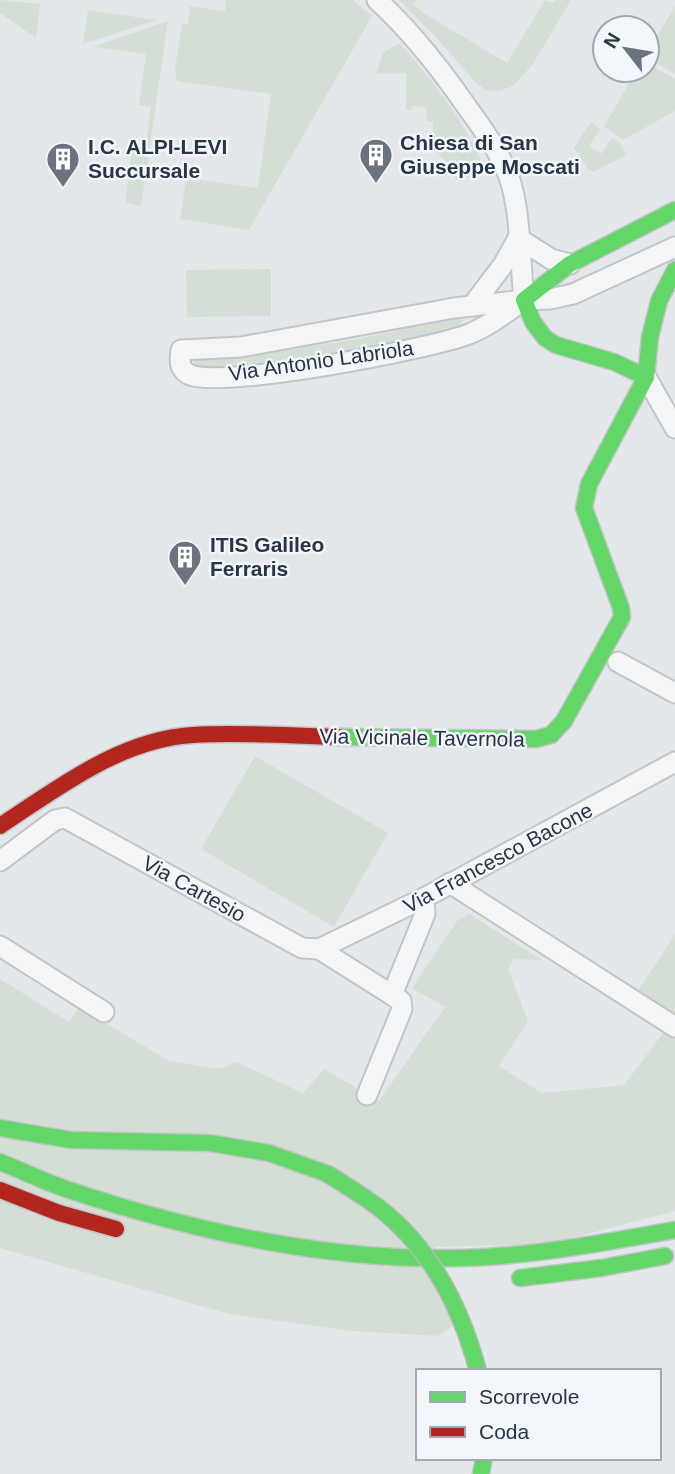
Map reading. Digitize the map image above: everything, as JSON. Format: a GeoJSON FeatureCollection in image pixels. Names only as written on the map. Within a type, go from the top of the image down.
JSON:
{"type":"FeatureCollection","features":[{"type":"Feature","properties":{"kind":"main road","name":"Via Antonio Labriola"},"geometry":{"type":"LineString","coordinates":[[524,300],[570,264],[675,210]]}},
{"type":"Feature","properties":{"kind":"main road"},"geometry":{"type":"LineString","coordinates":[[524,300],[533,322],[545,338],[556,345],[614,362],[646,377],[650,338],[659,301],[675,270]]}},
{"type":"Feature","properties":{"kind":"main road","name":"Via Vicinale Tavernola"},"geometry":{"type":"LineString","coordinates":[[0,826],[93,766],[163,739],[205,736],[536,739],[551,735],[564,721],[622,617],[584,508],[584,500],[589,484],[646,377]]}},
{"type":"Feature","properties":{"kind":"main road"},"geometry":{"type":"LineString","coordinates":[[0,1128],[71,1140],[210,1143],[269,1153],[328,1174],[380,1208],[416,1243],[450,1295],[470,1337],[478,1369]]}},
{"type":"Feature","properties":{"kind":"main road"},"geometry":{"type":"LineString","coordinates":[[0,1162],[68,1190],[196,1226],[270,1240],[401,1257],[461,1258],[516,1254],[675,1230]]}},
{"type":"Feature","properties":{"kind":"main road"},"geometry":{"type":"LineString","coordinates":[[0,1190],[60,1213],[125,1231]]}},
{"type":"Feature","properties":{"kind":"main road"},"geometry":{"type":"LineString","coordinates":[[499,1279],[601,1268],[675,1254]]}},
{"type":"Feature","properties":{"kind":"main road"},"geometry":{"type":"LineString","coordinates":[[423,1280],[460,1281]]}},
{"type":"Feature","properties":{"kind":"street"},"geometry":{"type":"LineString","coordinates":[[377,0],[436,63],[487,135],[509,177],[516,206],[524,300]]}},
{"type":"Feature","properties":{"kind":"street"},"geometry":{"type":"LineString","coordinates":[[518,238],[551,259],[570,264]]}},
{"type":"Feature","properties":{"kind":"street"},"geometry":{"type":"LineString","coordinates":[[472,306],[518,238]]}},
{"type":"Feature","properties":{"kind":"street","name":"Via Antonio Labriola"},"geometry":{"type":"LineString","coordinates":[[524,300],[495,321],[469,334],[389,355],[243,376],[194,376],[184,371],[180,363],[181,350],[241,347],[472,306],[524,300],[550,299],[573,294],[675,247]]}},
{"type":"Feature","properties":{"kind":"street"},"geometry":{"type":"LineString","coordinates":[[646,377],[675,428]]}},
{"type":"Feature","properties":{"kind":"street"},"geometry":{"type":"LineString","coordinates":[[618,662],[675,693]]}},
{"type":"Feature","properties":{"kind":"street","name":"Via Francesco Bacone"},"geometry":{"type":"LineString","coordinates":[[319,948],[424,898],[675,762]]}},
{"type":"Feature","properties":{"kind":"street","name":"Via Cartesio"},"geometry":{"type":"LineString","coordinates":[[0,861],[55,820],[65,818],[302,948],[319,948],[392,995]]}},
{"type":"Feature","properties":{"kind":"street"},"geometry":{"type":"LineString","coordinates":[[450,883],[675,1027]]}},
{"type":"Feature","properties":{"kind":"street"},"geometry":{"type":"LineString","coordinates":[[367,1095],[402,1009],[401,1000],[392,995],[425,914],[424,898]]}},
{"type":"Feature","properties":{"kind":"street"},"geometry":{"type":"LineString","coordinates":[[0,946],[104,1012]]}},
{"type":"Feature","properties":{"kind":"shaded area"},"geometry":{"type":"Polygon","coordinates":[[[0,0],[40,4],[36,38],[0,13],[0,0]]]}},
{"type":"Feature","properties":{"kind":"shaded area"},"geometry":{"type":"Polygon","coordinates":[[[226,0],[353,0],[372,16],[249,230],[180,219],[186,178],[258,188],[271,94],[177,81],[175,71],[182,24],[188,24],[190,6],[225,11],[226,0]]]}},
{"type":"Feature","properties":{"kind":"shaded area"},"geometry":{"type":"Polygon","coordinates":[[[399,0],[417,0],[414,5],[425,14],[507,63],[545,0],[553,3],[556,0],[571,0],[533,64],[513,86],[499,91],[486,90],[476,83],[399,0]]]}},
{"type":"Feature","properties":{"kind":"shaded area"},"geometry":{"type":"Polygon","coordinates":[[[675,6],[675,74],[661,66],[661,30],[675,6]]]}},
{"type":"Feature","properties":{"kind":"shaded area"},"geometry":{"type":"Polygon","coordinates":[[[88,10],[157,20],[83,44],[88,10]]]}},
{"type":"Feature","properties":{"kind":"shaded area"},"geometry":{"type":"Polygon","coordinates":[[[168,21],[146,173],[129,171],[133,143],[146,144],[151,107],[139,105],[146,54],[93,47],[168,21]]]}},
{"type":"Feature","properties":{"kind":"shaded area"},"geometry":{"type":"Polygon","coordinates":[[[399,43],[449,104],[487,173],[456,180],[449,164],[433,149],[433,122],[427,121],[426,107],[413,106],[412,110],[406,110],[406,73],[376,74],[383,53],[399,43]]]}},
{"type":"Feature","properties":{"kind":"shaded area"},"geometry":{"type":"Polygon","coordinates":[[[661,71],[675,79],[675,111],[623,140],[604,126],[629,84],[661,84],[661,71]]]}},
{"type":"Feature","properties":{"kind":"shaded area"},"geometry":{"type":"Polygon","coordinates":[[[591,122],[600,129],[589,146],[601,154],[612,138],[620,143],[626,155],[594,172],[589,170],[574,148],[591,122]]]}},
{"type":"Feature","properties":{"kind":"shaded area"},"geometry":{"type":"Polygon","coordinates":[[[129,175],[145,177],[141,206],[125,203],[129,175]]]}},
{"type":"Feature","properties":{"kind":"shaded area"},"geometry":{"type":"Polygon","coordinates":[[[271,269],[271,316],[187,317],[186,270],[271,269]]]}},
{"type":"Feature","properties":{"kind":"shaded area"},"geometry":{"type":"Polygon","coordinates":[[[457,316],[463,320],[460,325],[364,349],[265,363],[199,368],[194,364],[195,358],[332,343],[457,316]]]}},
{"type":"Feature","properties":{"kind":"shaded area"},"geometry":{"type":"Polygon","coordinates":[[[255,756],[388,833],[334,927],[201,849],[255,756]]]}},
{"type":"Feature","properties":{"kind":"shaded area"},"geometry":{"type":"Polygon","coordinates":[[[469,914],[542,960],[514,959],[508,969],[528,1021],[499,1066],[542,1093],[624,1085],[670,1024],[632,1000],[675,934],[675,1211],[549,1244],[435,1247],[455,1325],[437,1336],[353,1331],[229,1314],[0,1248],[0,979],[69,1022],[79,1007],[169,1061],[220,1069],[237,1062],[303,1093],[324,1069],[379,1101],[445,1007],[412,988],[457,921],[469,914]]]}},
{"type":"Feature","properties":{"kind":"traffic: fast"},"geometry":{"type":"LineString","coordinates":[[646,377],[614,362],[556,345],[545,338],[533,322],[524,300],[570,264],[675,210]]}},
{"type":"Feature","properties":{"kind":"traffic: fast"},"geometry":{"type":"LineString","coordinates":[[339,737],[536,739],[551,735],[564,721],[622,617],[584,508],[589,484],[646,377],[650,337],[659,301],[675,270]]}},
{"type":"Feature","properties":{"kind":"traffic: fast"},"geometry":{"type":"LineString","coordinates":[[0,1128],[71,1140],[210,1143],[269,1153],[328,1174]]}},
{"type":"Feature","properties":{"kind":"traffic: fast"},"geometry":{"type":"LineString","coordinates":[[0,1162],[51,1184],[170,1220],[222,1233],[327,1251],[380,1256],[486,1257],[557,1250],[675,1230]]}},
{"type":"Feature","properties":{"kind":"traffic: fast"},"geometry":{"type":"LineString","coordinates":[[328,1174],[378,1207],[414,1241],[442,1280],[453,1302],[477,1369]]}},
{"type":"Feature","properties":{"kind":"traffic: fast"},"geometry":{"type":"LineString","coordinates":[[520,1278],[601,1268],[665,1256]]}},
{"type":"Feature","properties":{"kind":"traffic: fast"},"geometry":{"type":"LineString","coordinates":[[481,1474],[484,1460]]}},
{"type":"Feature","properties":{"kind":"traffic: jam"},"geometry":{"type":"LineString","coordinates":[[0,826],[91,768],[166,738],[229,734],[339,737]]}},
{"type":"Feature","properties":{"kind":"traffic: jam"},"geometry":{"type":"LineString","coordinates":[[0,1190],[59,1213],[116,1229]]}},
{"type":"Feature","properties":{"kind":"place","name":"Chiesa di San Giuseppe Moscati"},"geometry":{"type":"Point","coordinates":[376,185]}},
{"type":"Feature","properties":{"kind":"place","name":"I.C. ALPI-LEVI Succursale"},"geometry":{"type":"Point","coordinates":[63,189]}},
{"type":"Feature","properties":{"kind":"place","name":"ITIS Galileo Ferraris"},"geometry":{"type":"Point","coordinates":[185,587]}}]}
